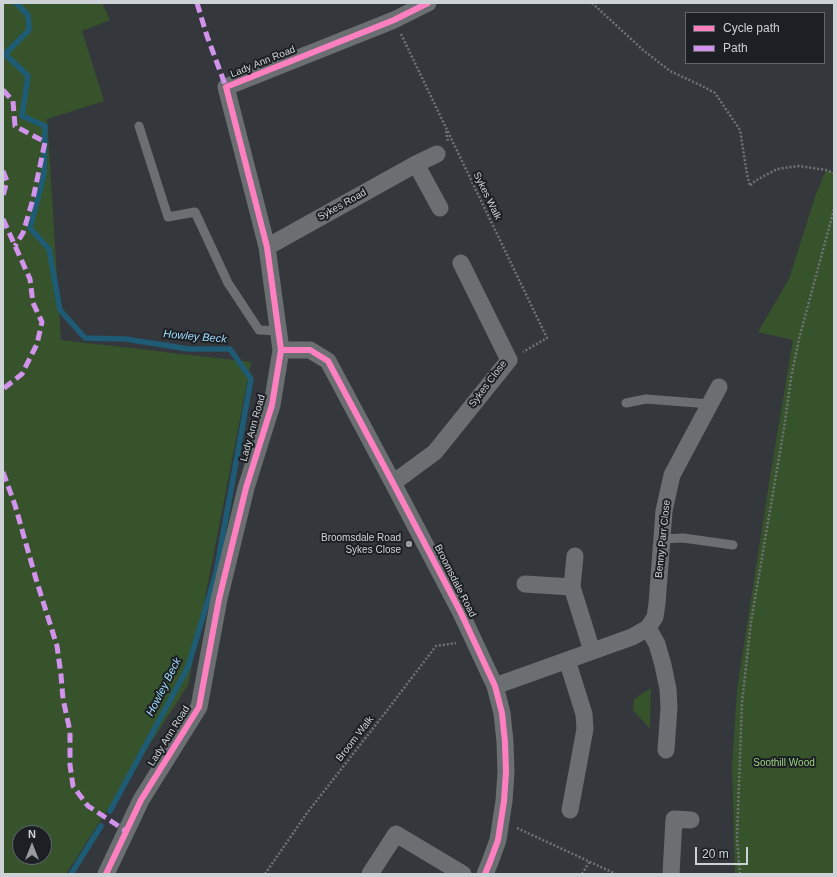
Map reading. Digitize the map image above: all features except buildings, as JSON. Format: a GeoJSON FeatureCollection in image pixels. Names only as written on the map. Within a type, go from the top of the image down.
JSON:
{"type":"FeatureCollection","features":[{"type":"Feature","properties":{"kind":"street","name":"Lady Ann Road"},"geometry":{"type":"LineString","coordinates":[[106,874],[141,800],[199,707],[219,599],[246,488],[272,405],[281,350],[267,247],[226,87],[394,20],[428,3]]}},
{"type":"Feature","properties":{"kind":"street","name":"Sykes Road"},"geometry":{"type":"LineString","coordinates":[[267,247],[416,164],[437,154]]}},
{"type":"Feature","properties":{"kind":"street"},"geometry":{"type":"LineString","coordinates":[[416,164],[440,208]]}},
{"type":"Feature","properties":{"kind":"street","name":"Sykes Close"},"geometry":{"type":"LineString","coordinates":[[393,483],[435,452],[508,360],[461,263]]}},
{"type":"Feature","properties":{"kind":"street","name":"Broomsdale Road"},"geometry":{"type":"LineString","coordinates":[[281,350],[310,350],[328,361],[460,611],[496,686],[502,713],[505,742],[504,801],[502,822],[498,840],[485,874]]}},
{"type":"Feature","properties":{"kind":"street","name":"Benny Parr Close"},"geometry":{"type":"LineString","coordinates":[[648,628],[655,618],[664,511],[672,475],[719,387]]}},
{"type":"Feature","properties":{"kind":"street"},"geometry":{"type":"LineString","coordinates":[[575,556],[572,587],[592,651]]}},
{"type":"Feature","properties":{"kind":"street"},"geometry":{"type":"LineString","coordinates":[[525,584],[572,587]]}},
{"type":"Feature","properties":{"kind":"street"},"geometry":{"type":"LineString","coordinates":[[496,686],[632,637],[648,628],[657,644],[668,689],[669,707],[666,750]]}},
{"type":"Feature","properties":{"kind":"street"},"geometry":{"type":"LineString","coordinates":[[567,660],[584,714],[585,730],[570,810]]}},
{"type":"Feature","properties":{"kind":"street"},"geometry":{"type":"LineString","coordinates":[[671,874],[674,819],[691,820]]}},
{"type":"Feature","properties":{"kind":"street"},"geometry":{"type":"LineString","coordinates":[[370,874],[396,834],[463,874]]}},
{"type":"Feature","properties":{"kind":"lane"},"geometry":{"type":"LineString","coordinates":[[139,126],[168,217],[195,212],[228,283],[259,330],[279,331]]}},
{"type":"Feature","properties":{"kind":"lane"},"geometry":{"type":"LineString","coordinates":[[626,402],[646,399],[710,404]]}},
{"type":"Feature","properties":{"kind":"lane"},"geometry":{"type":"LineString","coordinates":[[661,539],[684,538],[733,545]]}},
{"type":"Feature","properties":{"kind":"path"},"geometry":{"type":"LineString","coordinates":[[592,3],[643,50],[670,71],[715,93],[740,130],[750,186],[755,181],[777,168],[799,166],[826,170],[834,173]]}},
{"type":"Feature","properties":{"kind":"path"},"geometry":{"type":"LineString","coordinates":[[740,874],[737,838],[742,702],[751,622],[784,428],[792,370],[834,210]]}},
{"type":"Feature","properties":{"kind":"path"},"geometry":{"type":"LineString","coordinates":[[502,822],[616,874]]}},
{"type":"Feature","properties":{"kind":"path"},"geometry":{"type":"LineString","coordinates":[[582,874],[590,861]]}},
{"type":"Feature","properties":{"kind":"green space"},"geometry":{"type":"Polygon","coordinates":[[[3,3],[102,3],[110,20],[82,31],[104,101],[47,119],[61,340],[251,362],[188,685],[66,874],[3,874],[3,3]]]}},
{"type":"Feature","properties":{"kind":"green space","name":"Soothill Wood"},"geometry":{"type":"Polygon","coordinates":[[[826,170],[834,173],[834,874],[735,874],[732,766],[737,690],[793,340],[758,332],[789,279],[815,197],[826,170]]]}},
{"type":"Feature","properties":{"kind":"green space"},"geometry":{"type":"Polygon","coordinates":[[[651,688],[650,729],[633,710],[634,699],[651,688]]]}},
{"type":"Feature","properties":{"kind":"waterway","name":"Howley Beck"},"geometry":{"type":"LineString","coordinates":[[16,3],[28,15],[29,30],[5,54],[28,76],[22,116],[45,126],[44,175],[30,228],[49,249],[60,310],[85,338],[125,339],[189,349],[230,349],[251,379],[216,573],[188,667],[110,811]]}},
{"type":"Feature","properties":{"kind":"waterway","name":"Howley Beck"},"geometry":{"type":"LineString","coordinates":[[71,874],[101,826]]}},
{"type":"Feature","properties":{"kind":"marked path"},"geometry":{"type":"LineString","coordinates":[[197,3],[207,36],[226,87]]}},
{"type":"Feature","properties":{"kind":"marked path"},"geometry":{"type":"LineString","coordinates":[[3,90],[13,101],[15,126],[45,142],[33,199],[23,233],[15,246]]}},
{"type":"Feature","properties":{"kind":"marked path"},"geometry":{"type":"LineString","coordinates":[[3,171],[7,181],[3,196]]}},
{"type":"Feature","properties":{"kind":"marked path"},"geometry":{"type":"LineString","coordinates":[[3,219],[30,279],[33,303],[42,322],[37,344],[22,374],[3,389]]}},
{"type":"Feature","properties":{"kind":"marked path"},"geometry":{"type":"LineString","coordinates":[[3,472],[15,505],[57,646],[63,699],[70,731],[70,765],[73,786],[88,806],[126,831]]}},
{"type":"Feature","properties":{"kind":"cycle path"},"geometry":{"type":"LineString","coordinates":[[106,874],[141,800],[199,707],[219,599],[246,488],[272,405],[281,350],[267,247],[226,87],[394,20],[428,3]]}},
{"type":"Feature","properties":{"kind":"cycle path"},"geometry":{"type":"LineString","coordinates":[[281,350],[310,350],[328,361],[460,611],[495,686],[502,713],[506,772],[504,801],[498,840],[485,874]]}},
{"type":"Feature","properties":{"kind":"place","name":"Broomsdale Road Sykes Close"},"geometry":{"type":"Point","coordinates":[409,544]}}]}
